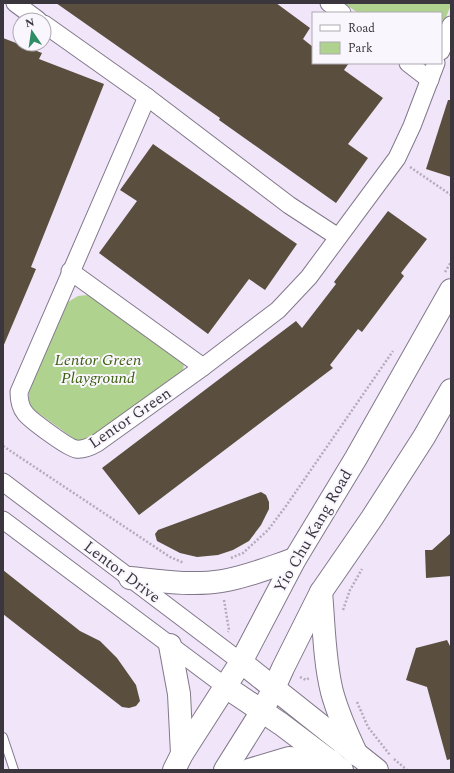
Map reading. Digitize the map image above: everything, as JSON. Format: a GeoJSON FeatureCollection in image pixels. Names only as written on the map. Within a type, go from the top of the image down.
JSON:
{"type":"FeatureCollection","features":[{"type":"Feature","properties":{"kind":"main road","name":"Yio Chu Kang Road"},"geometry":{"type":"LineString","coordinates":[[178,762],[241,662],[295,559],[356,458],[447,283]]}},
{"type":"Feature","properties":{"kind":"main road"},"geometry":{"type":"LineString","coordinates":[[225,770],[262,711],[321,592],[372,518],[424,437],[451,390]]}},
{"type":"Feature","properties":{"kind":"main road"},"geometry":{"type":"LineString","coordinates":[[130,578],[199,583],[221,581],[240,577],[295,559]]}},
{"type":"Feature","properties":{"kind":"main road"},"geometry":{"type":"LineString","coordinates":[[321,592],[327,665],[332,693],[343,725],[343,762]]}},
{"type":"Feature","properties":{"kind":"main road"},"geometry":{"type":"LineString","coordinates":[[170,644],[178,694],[178,762]]}},
{"type":"Feature","properties":{"kind":"main road"},"geometry":{"type":"LineString","coordinates":[[241,662],[274,688],[343,762]]}},
{"type":"Feature","properties":{"kind":"main road"},"geometry":{"type":"LineString","coordinates":[[226,687],[343,762]]}},
{"type":"Feature","properties":{"kind":"main road"},"geometry":{"type":"LineString","coordinates":[[249,770],[289,758],[343,762],[377,770]]}},
{"type":"Feature","properties":{"kind":"street"},"geometry":{"type":"LineString","coordinates":[[15,3],[27,12]]}},
{"type":"Feature","properties":{"kind":"street"},"geometry":{"type":"LineString","coordinates":[[329,3],[341,12]]}},
{"type":"Feature","properties":{"kind":"street"},"geometry":{"type":"LineString","coordinates":[[442,48],[451,25]]}},
{"type":"Feature","properties":{"kind":"street"},"geometry":{"type":"LineString","coordinates":[[52,30],[147,97],[289,205],[338,237]]}},
{"type":"Feature","properties":{"kind":"street"},"geometry":{"type":"LineString","coordinates":[[409,64],[430,80]]}},
{"type":"Feature","properties":{"kind":"street","name":"Lentor Green"},"geometry":{"type":"LineString","coordinates":[[147,97],[18,392],[20,404],[26,415],[74,449],[81,449],[97,443],[203,367],[278,310],[309,277],[397,158],[412,126],[436,64]]}},
{"type":"Feature","properties":{"kind":"street"},"geometry":{"type":"LineString","coordinates":[[70,271],[203,367]]}},
{"type":"Feature","properties":{"kind":"street","name":"Lentor Drive"},"geometry":{"type":"LineString","coordinates":[[3,482],[241,662]]}},
{"type":"Feature","properties":{"kind":"street"},"geometry":{"type":"LineString","coordinates":[[3,520],[226,687]]}},
{"type":"Feature","properties":{"kind":"lane"},"geometry":{"type":"LineString","coordinates":[[3,737],[14,770]]}},
{"type":"Feature","properties":{"kind":"path"},"geometry":{"type":"LineString","coordinates":[[397,158],[451,195]]}},
{"type":"Feature","properties":{"kind":"path"},"geometry":{"type":"LineString","coordinates":[[447,283],[451,262]]}},
{"type":"Feature","properties":{"kind":"path"},"geometry":{"type":"LineString","coordinates":[[230,558],[243,553],[268,530],[394,348]]}},
{"type":"Feature","properties":{"kind":"path"},"geometry":{"type":"LineString","coordinates":[[3,446],[170,557],[190,565]]}},
{"type":"Feature","properties":{"kind":"path"},"geometry":{"type":"LineString","coordinates":[[342,612],[350,590],[365,564]]}},
{"type":"Feature","properties":{"kind":"path"},"geometry":{"type":"LineString","coordinates":[[356,699],[368,727],[396,761],[407,770]]}},
{"type":"Feature","properties":{"kind":"green space"},"geometry":{"type":"Polygon","coordinates":[[[344,3],[451,3],[442,27],[442,12],[357,12],[344,3]]]}},
{"type":"Feature","properties":{"kind":"green space","name":"Lentor Green Playground"},"geometry":{"type":"Polygon","coordinates":[[[88,295],[184,363],[183,372],[95,439],[77,441],[33,409],[29,401],[29,390],[68,302],[78,296],[88,295]]]}},
{"type":"Feature","properties":{"kind":"building"},"geometry":{"type":"Polygon","coordinates":[[[56,3],[276,3],[310,28],[303,39],[312,46],[312,64],[348,64],[344,70],[383,98],[348,144],[368,158],[336,203],[219,120],[220,118],[56,3]]]}},
{"type":"Feature","properties":{"kind":"building"},"geometry":{"type":"Polygon","coordinates":[[[3,38],[12,41],[12,52],[39,52],[42,53],[39,59],[104,84],[31,267],[36,269],[3,347],[3,38]]]}},
{"type":"Feature","properties":{"kind":"building"},"geometry":{"type":"Polygon","coordinates":[[[448,100],[451,100],[451,177],[426,169],[448,100]]]}},
{"type":"Feature","properties":{"kind":"building"},"geometry":{"type":"Polygon","coordinates":[[[153,144],[297,244],[265,290],[249,279],[208,334],[99,253],[137,201],[120,190],[153,144]]]}},
{"type":"Feature","properties":{"kind":"building"},"geometry":{"type":"Polygon","coordinates":[[[388,211],[427,239],[401,273],[404,276],[362,332],[358,329],[330,365],[333,368],[139,515],[102,468],[296,321],[302,328],[336,284],[334,282],[388,211]]]}},
{"type":"Feature","properties":{"kind":"building"},"geometry":{"type":"Polygon","coordinates":[[[261,492],[266,495],[269,502],[269,509],[261,525],[249,541],[233,550],[218,555],[197,557],[180,553],[157,541],[155,534],[158,530],[261,492]]]}},
{"type":"Feature","properties":{"kind":"building"},"geometry":{"type":"Polygon","coordinates":[[[451,533],[451,576],[426,578],[425,550],[432,550],[451,533]]]}},
{"type":"Feature","properties":{"kind":"building"},"geometry":{"type":"Polygon","coordinates":[[[3,570],[80,631],[100,641],[117,658],[136,685],[140,701],[136,706],[129,708],[122,707],[3,614],[3,570]]]}},
{"type":"Feature","properties":{"kind":"building"},"geometry":{"type":"Polygon","coordinates":[[[447,640],[451,648],[451,759],[447,760],[427,687],[406,680],[416,648],[447,640]]]}}]}
